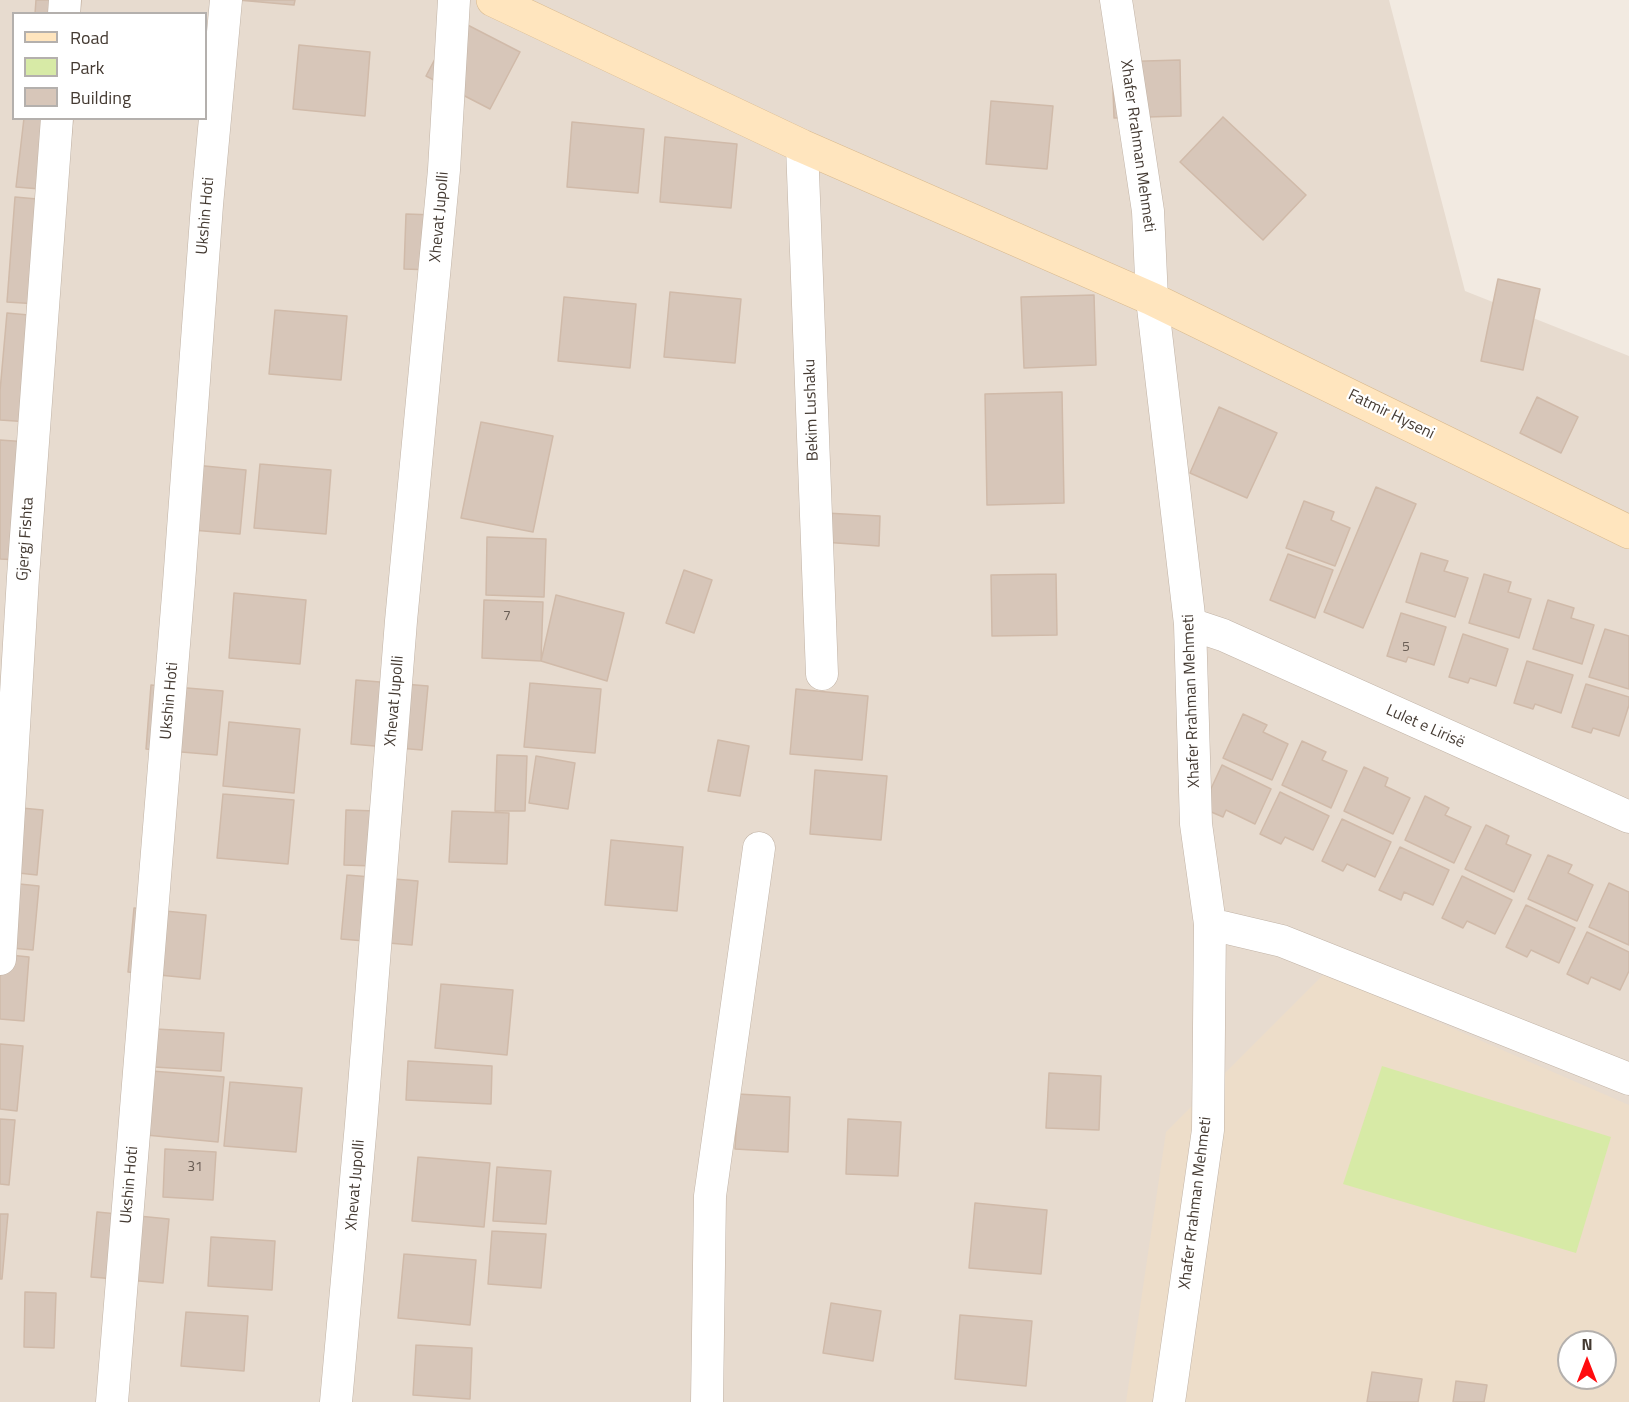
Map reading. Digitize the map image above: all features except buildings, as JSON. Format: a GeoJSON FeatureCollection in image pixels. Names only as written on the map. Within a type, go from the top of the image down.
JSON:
{"type":"FeatureCollection","features":[{"type":"Feature","properties":{"kind":"street","name":"Ukshin Hoti"},"geometry":{"type":"LineString","coordinates":[[112,1402],[178,595],[207,205],[226,0]]}},
{"type":"Feature","properties":{"kind":"street","name":"Xhevat Jupolli"},"geometry":{"type":"LineString","coordinates":[[336,1402],[361,1124],[401,621],[444,170],[454,0]]}},
{"type":"Feature","properties":{"kind":"street"},"geometry":{"type":"LineString","coordinates":[[493,0],[802,146],[1152,298]]}},
{"type":"Feature","properties":{"kind":"street","name":"Xhafer Rrahman Mehmeti"},"geometry":{"type":"LineString","coordinates":[[1116,0],[1149,211],[1152,298],[1190,624],[1196,824],[1210,924],[1208,1130],[1169,1402]]}},
{"type":"Feature","properties":{"kind":"street","name":"Gjergj Fishta"},"geometry":{"type":"LineString","coordinates":[[0,959],[23,577],[57,120]]}},
{"type":"Feature","properties":{"kind":"street","name":"Bekim Lushaku"},"geometry":{"type":"LineString","coordinates":[[802,146],[822,674]]}},
{"type":"Feature","properties":{"kind":"street","name":"Fatmir Hyseni"},"geometry":{"type":"LineString","coordinates":[[1152,298],[1629,532]]}},
{"type":"Feature","properties":{"kind":"street","name":"Lulet e Lirisë"},"geometry":{"type":"LineString","coordinates":[[1190,624],[1223,634],[1629,817]]}},
{"type":"Feature","properties":{"kind":"street"},"geometry":{"type":"LineString","coordinates":[[708,1402],[710,1196],[759,848]]}},
{"type":"Feature","properties":{"kind":"street"},"geometry":{"type":"LineString","coordinates":[[1210,924],[1282,941],[1629,1078]]}},
{"type":"Feature","properties":{"kind":"shaded area"},"geometry":{"type":"Polygon","coordinates":[[[0,0],[1389,0],[1465,291],[1629,356],[1629,1402],[0,1402],[0,0]]]}},
{"type":"Feature","properties":{"kind":"shaded area"},"geometry":{"type":"Polygon","coordinates":[[[1325,973],[1629,1105],[1629,1402],[1126,1402],[1166,1132],[1325,973]]]}},
{"type":"Feature","properties":{"kind":"green space"},"geometry":{"type":"Polygon","coordinates":[[[1382,1066],[1611,1137],[1576,1253],[1343,1184],[1382,1066]]]}}]}
